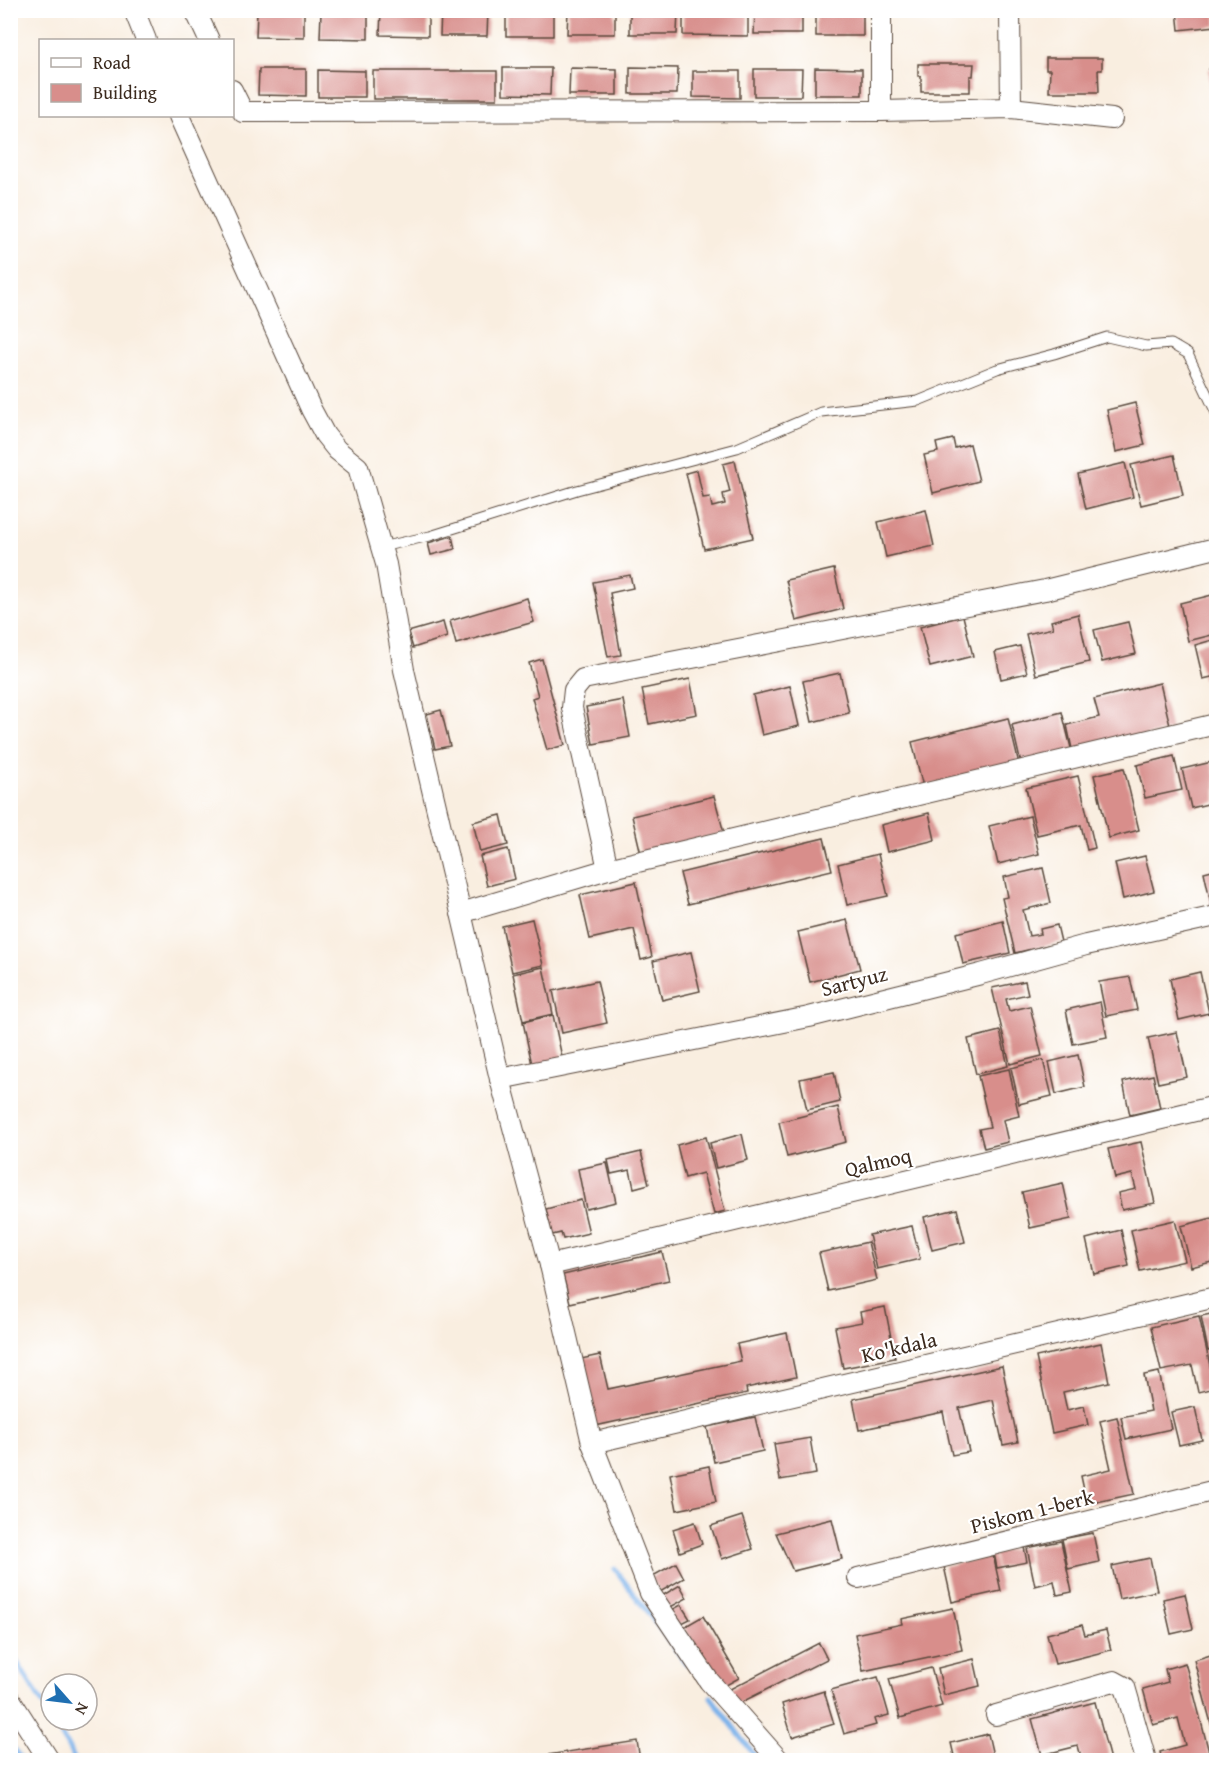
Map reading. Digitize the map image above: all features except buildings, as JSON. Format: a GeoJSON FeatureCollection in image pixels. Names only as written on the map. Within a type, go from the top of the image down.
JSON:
{"type":"FeatureCollection","features":[{"type":"Feature","properties":{"kind":"street"},"geometry":{"type":"LineString","coordinates":[[134,10],[146,39]]}},
{"type":"Feature","properties":{"kind":"street"},"geometry":{"type":"LineString","coordinates":[[195,10],[209,39]]}},
{"type":"Feature","properties":{"kind":"street"},"geometry":{"type":"LineString","coordinates":[[881,10],[881,111]]}},
{"type":"Feature","properties":{"kind":"street"},"geometry":{"type":"LineString","coordinates":[[1010,10],[1011,108]]}},
{"type":"Feature","properties":{"kind":"street"},"geometry":{"type":"LineString","coordinates":[[234,94],[243,112],[881,111],[1011,108],[1112,119]]}},
{"type":"Feature","properties":{"kind":"street"},"geometry":{"type":"LineString","coordinates":[[179,117],[311,409],[325,435],[337,450],[358,467],[386,564],[404,670],[500,1079],[550,1265],[592,1443],[650,1593],[709,1681],[779,1761]]}},
{"type":"Feature","properties":{"kind":"street"},"geometry":{"type":"LineString","coordinates":[[608,870],[572,708],[574,690],[583,679],[1045,590],[1216,548]]}},
{"type":"Feature","properties":{"kind":"street"},"geometry":{"type":"LineString","coordinates":[[461,913],[608,870],[1216,724]]}},
{"type":"Feature","properties":{"kind":"street","name":"Sartyuz"},"geometry":{"type":"LineString","coordinates":[[500,1079],[809,1017],[1086,945],[1216,916]]}},
{"type":"Feature","properties":{"kind":"street","name":"Qalmoq"},"geometry":{"type":"LineString","coordinates":[[550,1265],[1216,1106]]}},
{"type":"Feature","properties":{"kind":"street","name":"Ko'kdala"},"geometry":{"type":"LineString","coordinates":[[592,1443],[1216,1297]]}},
{"type":"Feature","properties":{"kind":"street","name":"Piskom 1-berk"},"geometry":{"type":"LineString","coordinates":[[858,1578],[1216,1490]]}},
{"type":"Feature","properties":{"kind":"street"},"geometry":{"type":"LineString","coordinates":[[996,1715],[1114,1681],[1125,1687],[1146,1761]]}},
{"type":"Feature","properties":{"kind":"street"},"geometry":{"type":"LineString","coordinates":[[10,1699],[49,1761]]}},
{"type":"Feature","properties":{"kind":"lane"},"geometry":{"type":"LineString","coordinates":[[381,547],[430,536],[577,490],[737,448],[821,412],[918,401],[997,369],[1107,338],[1146,346],[1171,344],[1188,354],[1216,413]]}},
{"type":"Feature","properties":{"kind":"waterway"},"geometry":{"type":"LineString","coordinates":[[615,1569],[686,1663]]}},
{"type":"Feature","properties":{"kind":"waterway"},"geometry":{"type":"LineString","coordinates":[[10,1651],[39,1698]]}},
{"type":"Feature","properties":{"kind":"waterway"},"geometry":{"type":"LineString","coordinates":[[711,1697],[758,1760]]}},
{"type":"Feature","properties":{"kind":"waterway"},"geometry":{"type":"LineString","coordinates":[[60,1732],[75,1760]]}},
{"type":"Feature","properties":{"kind":"waterway"},"geometry":{"type":"LineString","coordinates":[[10,1745],[22,1760]]}}]}
